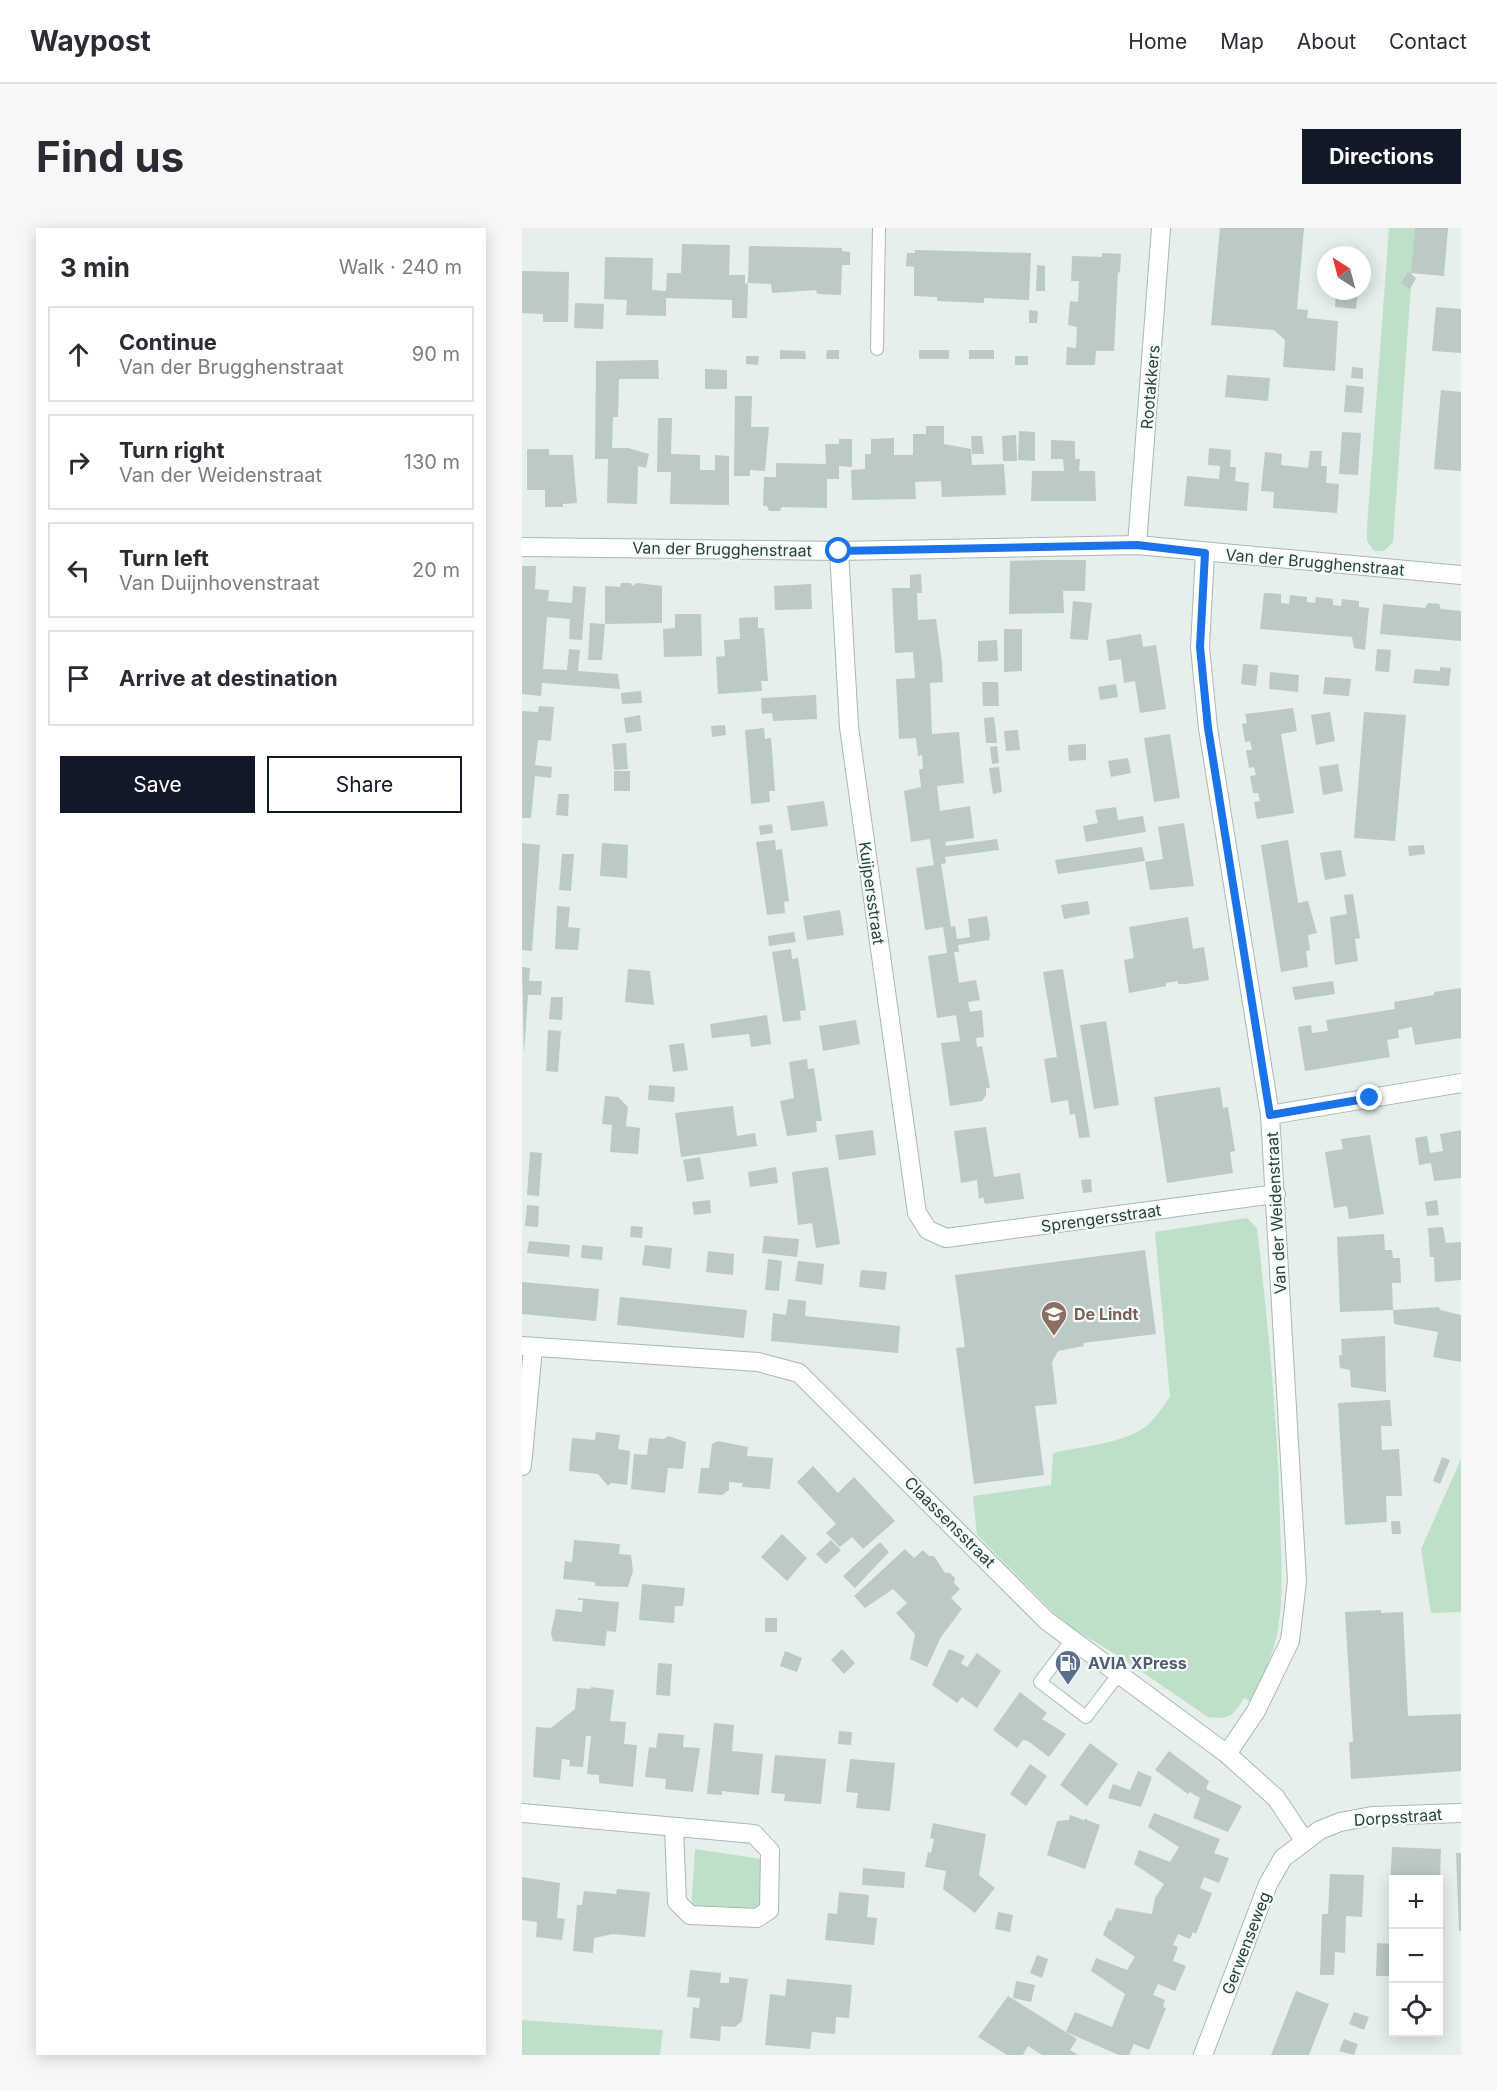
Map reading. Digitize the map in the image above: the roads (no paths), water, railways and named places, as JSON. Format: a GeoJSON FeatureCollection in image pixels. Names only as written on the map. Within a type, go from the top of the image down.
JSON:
{"type":"FeatureCollection","features":[{"type":"Feature","properties":{"kind":"street","name":"Rootakkers"},"geometry":{"type":"LineString","coordinates":[[1137,545],[1161,228]]}},
{"type":"Feature","properties":{"kind":"street","name":"Van der Brugghenstraat"},"geometry":{"type":"LineString","coordinates":[[522,547],[839,551],[1137,545],[1461,575]]}},
{"type":"Feature","properties":{"kind":"street","name":"Kuijpersstraat"},"geometry":{"type":"LineString","coordinates":[[839,551],[849,727],[917,1213],[928,1230]]}},
{"type":"Feature","properties":{"kind":"street","name":"Van der Weidenstraat"},"geometry":{"type":"LineString","coordinates":[[1205,553],[1200,647],[1208,728],[1270,1115],[1276,1194],[1291,1521],[1297,1581],[1290,1641],[1256,1711],[1227,1754]]}},
{"type":"Feature","properties":{"kind":"street"},"geometry":{"type":"LineString","coordinates":[[1270,1115],[1461,1083]]}},
{"type":"Feature","properties":{"kind":"street","name":"Sprengersstraat"},"geometry":{"type":"LineString","coordinates":[[928,1230],[946,1238],[1276,1194]]}},
{"type":"Feature","properties":{"kind":"street"},"geometry":{"type":"LineString","coordinates":[[522,1466],[528,1347]]}},
{"type":"Feature","properties":{"kind":"street","name":"Claassensstraat"},"geometry":{"type":"LineString","coordinates":[[528,1347],[758,1362],[798,1373],[1047,1621],[1227,1754],[1275,1798],[1304,1840]]}},
{"type":"Feature","properties":{"kind":"street"},"geometry":{"type":"LineString","coordinates":[[522,1813],[754,1834],[770,1851],[769,1910],[757,1918],[690,1915],[682,1909],[676,1902],[674,1828]]}},
{"type":"Feature","properties":{"kind":"street","name":"Dorpsstraat"},"geometry":{"type":"LineString","coordinates":[[1304,1840],[1340,1822],[1372,1816],[1461,1813]]}},
{"type":"Feature","properties":{"kind":"street","name":"Gerwenseweg"},"geometry":{"type":"LineString","coordinates":[[1203,2055],[1268,1884],[1284,1858],[1304,1840]]}},
{"type":"Feature","properties":{"kind":"lane"},"geometry":{"type":"LineString","coordinates":[[877,349],[879,228]]}},
{"type":"Feature","properties":{"kind":"lane"},"geometry":{"type":"LineString","coordinates":[[1072,1640],[1040,1682],[1086,1717],[1118,1675]]}},
{"type":"Feature","properties":{"kind":"place","name":"De Lindt"},"geometry":{"type":"Point","coordinates":[1054,1337]}},
{"type":"Feature","properties":{"kind":"place","name":"AVIA XPress"},"geometry":{"type":"Point","coordinates":[1068,1686]}}]}
